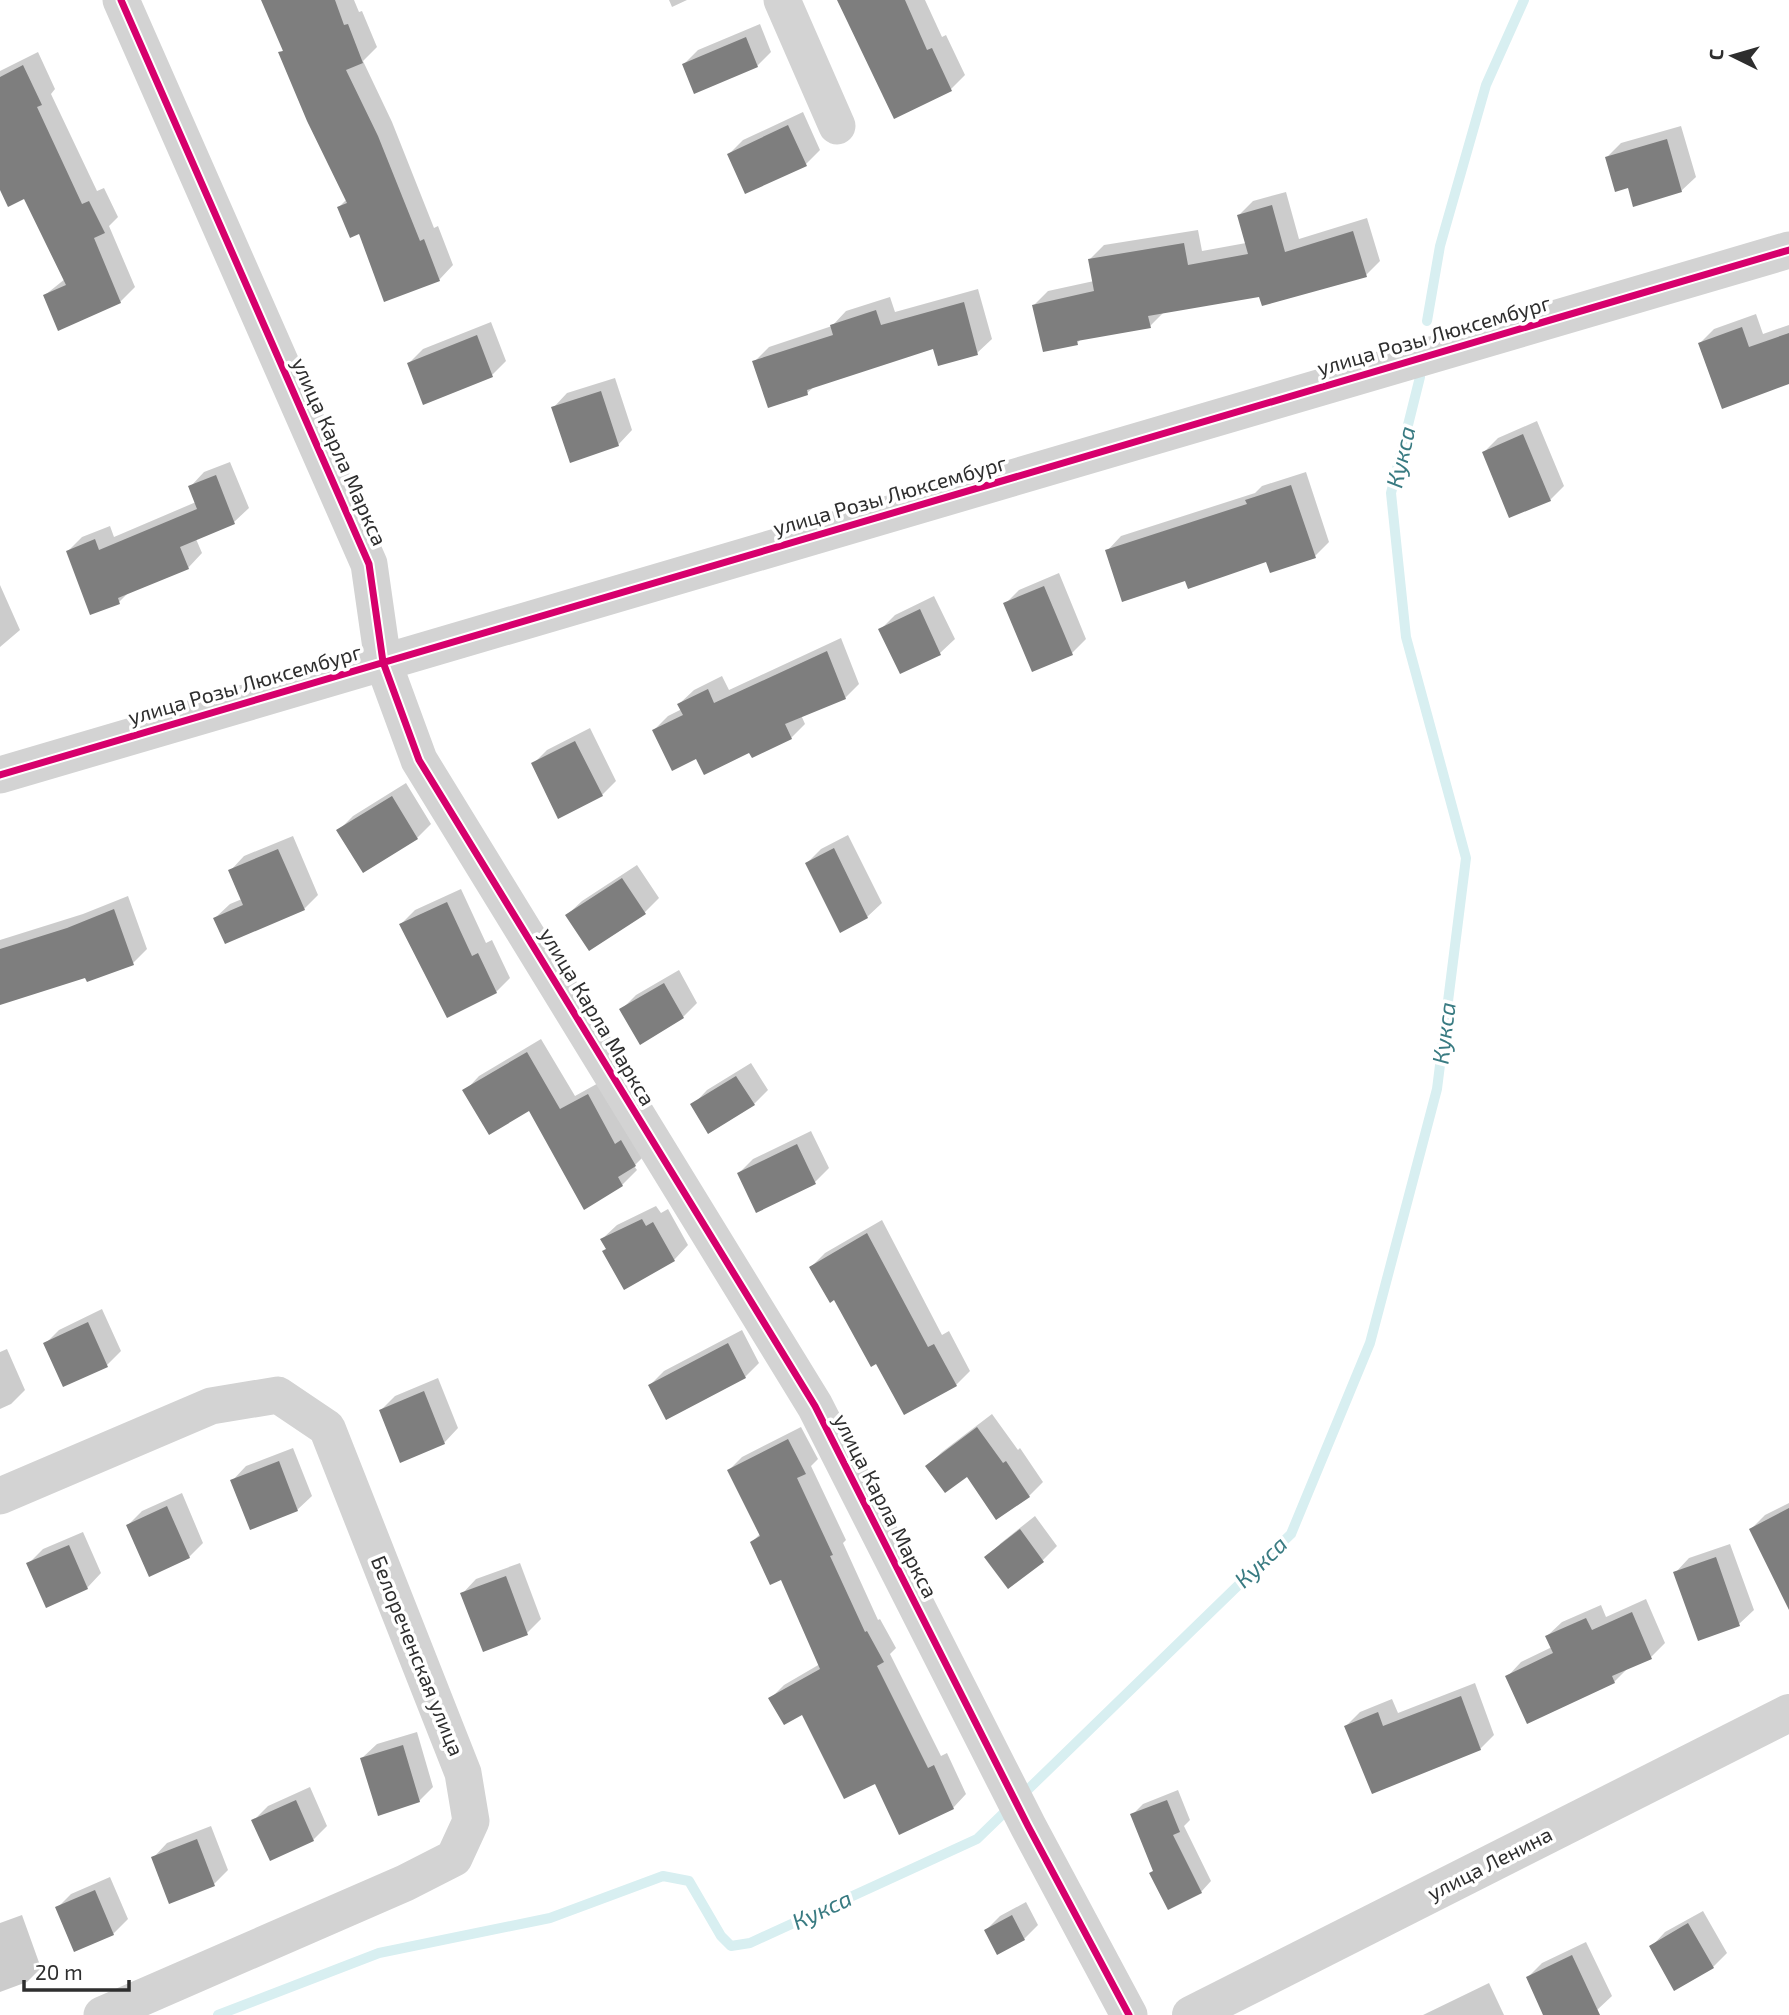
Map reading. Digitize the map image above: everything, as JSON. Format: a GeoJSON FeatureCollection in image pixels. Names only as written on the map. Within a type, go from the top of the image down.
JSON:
{"type":"FeatureCollection","features":[{"type":"Feature","properties":{"kind":"street","name":"улица Карла Маркса"},"geometry":{"type":"LineString","coordinates":[[121,0],[369,564],[383,662],[419,760],[815,1406],[1028,1826],[1129,2015]]}},
{"type":"Feature","properties":{"kind":"street"},"geometry":{"type":"LineString","coordinates":[[782,0],[837,126]]}},
{"type":"Feature","properties":{"kind":"street","name":"улица Розы Люксембург"},"geometry":{"type":"LineString","coordinates":[[0,775],[1789,250]]}},
{"type":"Feature","properties":{"kind":"street","name":"Белореченская улица"},"geometry":{"type":"LineString","coordinates":[[0,1496],[211,1406],[278,1395],[327,1428],[463,1773],[471,1821],[454,1858],[405,1883],[102,2015]]}},
{"type":"Feature","properties":{"kind":"street","name":"улица Ленина"},"geometry":{"type":"LineString","coordinates":[[1191,2015],[1789,1713]]}},
{"type":"Feature","properties":{"kind":"building"},"geometry":{"type":"Polygon","coordinates":[[[261,0],[335,0],[344,25],[348,24],[363,63],[346,70],[378,136],[420,241],[424,239],[440,281],[384,302],[359,234],[350,238],[337,207],[347,203],[307,121],[278,52],[283,51],[261,0]]]}},
{"type":"Feature","properties":{"kind":"building"},"geometry":{"type":"Polygon","coordinates":[[[837,0],[905,0],[927,50],[932,48],[952,91],[894,119],[837,0]]]}},
{"type":"Feature","properties":{"kind":"building"},"geometry":{"type":"Polygon","coordinates":[[[746,37],[758,67],[694,94],[682,64],[746,37]]]}},
{"type":"Feature","properties":{"kind":"building"},"geometry":{"type":"Polygon","coordinates":[[[23,65],[42,105],[37,107],[82,204],[89,201],[105,233],[94,238],[121,303],[58,331],[43,295],[66,285],[24,199],[8,207],[0,190],[0,77],[23,65]]]}},
{"type":"Feature","properties":{"kind":"building"},"geometry":{"type":"Polygon","coordinates":[[[788,125],[807,166],[745,194],[727,154],[788,125]]]}},
{"type":"Feature","properties":{"kind":"building"},"geometry":{"type":"Polygon","coordinates":[[[1667,139],[1682,192],[1633,207],[1628,188],[1615,192],[1605,157],[1667,139]]]}},
{"type":"Feature","properties":{"kind":"building"},"geometry":{"type":"Polygon","coordinates":[[[1272,205],[1285,252],[1353,231],[1367,277],[1262,306],[1259,297],[1148,316],[1151,328],[1077,341],[1078,345],[1043,352],[1032,305],[1094,291],[1088,259],[1184,243],[1188,265],[1248,254],[1237,215],[1272,205]]]}},
{"type":"Feature","properties":{"kind":"building"},"geometry":{"type":"Polygon","coordinates":[[[964,302],[978,355],[938,366],[933,349],[807,390],[808,395],[768,408],[752,361],[833,335],[830,325],[876,310],[881,325],[964,302]]]}},
{"type":"Feature","properties":{"kind":"building"},"geometry":{"type":"Polygon","coordinates":[[[1742,327],[1749,347],[1789,333],[1789,384],[1722,409],[1698,343],[1742,327]]]}},
{"type":"Feature","properties":{"kind":"building"},"geometry":{"type":"Polygon","coordinates":[[[477,335],[493,377],[423,405],[407,363],[477,335]]]}},
{"type":"Feature","properties":{"kind":"building"},"geometry":{"type":"Polygon","coordinates":[[[601,391],[619,446],[570,463],[551,407],[601,391]]]}},
{"type":"Feature","properties":{"kind":"building"},"geometry":{"type":"Polygon","coordinates":[[[1523,434],[1551,501],[1509,518],[1482,452],[1523,434]]]}},
{"type":"Feature","properties":{"kind":"building"},"geometry":{"type":"Polygon","coordinates":[[[216,475],[235,524],[180,547],[189,569],[118,598],[120,604],[90,615],[66,551],[95,539],[99,550],[197,509],[188,486],[216,475]]]}},
{"type":"Feature","properties":{"kind":"building"},"geometry":{"type":"Polygon","coordinates":[[[1291,485],[1316,558],[1270,573],[1266,562],[1188,589],[1185,581],[1122,602],[1105,550],[1247,504],[1245,500],[1291,485]]]}},
{"type":"Feature","properties":{"kind":"building"},"geometry":{"type":"Polygon","coordinates":[[[1044,586],[1073,655],[1032,672],[1003,603],[1044,586]]]}},
{"type":"Feature","properties":{"kind":"building"},"geometry":{"type":"Polygon","coordinates":[[[920,609],[941,655],[900,674],[878,629],[920,609]]]}},
{"type":"Feature","properties":{"kind":"building"},"geometry":{"type":"Polygon","coordinates":[[[827,651],[846,699],[785,724],[792,739],[752,758],[749,753],[704,775],[696,759],[672,771],[652,730],[683,715],[677,704],[708,689],[714,703],[827,651]]]}},
{"type":"Feature","properties":{"kind":"building"},"geometry":{"type":"Polygon","coordinates":[[[575,741],[603,796],[558,819],[531,763],[575,741]]]}},
{"type":"Feature","properties":{"kind":"building"},"geometry":{"type":"Polygon","coordinates":[[[392,796],[418,839],[363,873],[336,830],[392,796]]]}},
{"type":"Feature","properties":{"kind":"building"},"geometry":{"type":"Polygon","coordinates":[[[834,848],[868,918],[840,933],[805,863],[834,848]]]}},
{"type":"Feature","properties":{"kind":"building"},"geometry":{"type":"Polygon","coordinates":[[[278,849],[305,910],[225,944],[213,918],[243,905],[228,870],[278,849]]]}},
{"type":"Feature","properties":{"kind":"building"},"geometry":{"type":"Polygon","coordinates":[[[622,878],[646,914],[589,951],[565,915],[622,878]]]}},
{"type":"Feature","properties":{"kind":"building"},"geometry":{"type":"Polygon","coordinates":[[[447,902],[472,956],[478,953],[497,993],[447,1018],[399,924],[447,902]]]}},
{"type":"Feature","properties":{"kind":"building"},"geometry":{"type":"Polygon","coordinates":[[[114,909],[134,965],[87,982],[85,978],[0,1005],[0,949],[67,928],[114,909]]]}},
{"type":"Feature","properties":{"kind":"building"},"geometry":{"type":"Polygon","coordinates":[[[664,983],[684,1018],[640,1045],[619,1009],[664,983]]]}},
{"type":"Feature","properties":{"kind":"building"},"geometry":{"type":"Polygon","coordinates":[[[527,1052],[560,1109],[588,1094],[615,1144],[621,1140],[636,1166],[618,1177],[623,1186],[584,1210],[529,1111],[489,1135],[462,1090],[527,1052]]]}},
{"type":"Feature","properties":{"kind":"building"},"geometry":{"type":"Polygon","coordinates":[[[736,1076],[755,1105],[708,1134],[690,1104],[736,1076]]]}},
{"type":"Feature","properties":{"kind":"building"},"geometry":{"type":"Polygon","coordinates":[[[797,1144],[816,1184],[756,1213],[737,1173],[797,1144]]]}},
{"type":"Feature","properties":{"kind":"building"},"geometry":{"type":"Polygon","coordinates":[[[642,1219],[646,1226],[653,1222],[675,1261],[624,1290],[602,1251],[606,1249],[600,1239],[642,1219]]]}},
{"type":"Feature","properties":{"kind":"building"},"geometry":{"type":"Polygon","coordinates":[[[867,1233],[928,1347],[934,1344],[957,1386],[904,1415],[876,1364],[871,1367],[834,1300],[830,1303],[809,1267],[867,1233]]]}},
{"type":"Feature","properties":{"kind":"building"},"geometry":{"type":"Polygon","coordinates":[[[88,1322],[108,1367],[63,1387],[43,1343],[88,1322]]]}},
{"type":"Feature","properties":{"kind":"building"},"geometry":{"type":"Polygon","coordinates":[[[728,1343],[746,1378],[666,1420],[648,1385],[728,1343]]]}},
{"type":"Feature","properties":{"kind":"building"},"geometry":{"type":"Polygon","coordinates":[[[424,1391],[445,1444],[400,1463],[379,1410],[424,1391]]]}},
{"type":"Feature","properties":{"kind":"building"},"geometry":{"type":"Polygon","coordinates":[[[977,1427],[1003,1463],[1006,1461],[1030,1497],[996,1520],[967,1477],[945,1493],[925,1466],[977,1427]]]}},
{"type":"Feature","properties":{"kind":"building"},"geometry":{"type":"Polygon","coordinates":[[[788,1439],[806,1474],[797,1478],[833,1555],[830,1556],[865,1632],[867,1631],[884,1662],[877,1666],[928,1768],[934,1765],[954,1809],[899,1835],[875,1784],[844,1799],[802,1715],[784,1725],[768,1698],[820,1669],[781,1580],[770,1585],[750,1542],[760,1536],[727,1470],[788,1439]]]}},
{"type":"Feature","properties":{"kind":"building"},"geometry":{"type":"Polygon","coordinates":[[[279,1461],[298,1511],[250,1530],[230,1480],[279,1461]]]}},
{"type":"Feature","properties":{"kind":"building"},"geometry":{"type":"Polygon","coordinates":[[[167,1506],[190,1558],[149,1577],[126,1525],[167,1506]]]}},
{"type":"Feature","properties":{"kind":"building"},"geometry":{"type":"Polygon","coordinates":[[[1789,1508],[1789,1610],[1749,1529],[1789,1508]]]}},
{"type":"Feature","properties":{"kind":"building"},"geometry":{"type":"Polygon","coordinates":[[[1020,1529],[1044,1562],[1008,1589],[984,1557],[1020,1529]]]}},
{"type":"Feature","properties":{"kind":"building"},"geometry":{"type":"Polygon","coordinates":[[[69,1545],[88,1589],[46,1608],[26,1563],[69,1545]]]}},
{"type":"Feature","properties":{"kind":"building"},"geometry":{"type":"Polygon","coordinates":[[[1716,1557],[1740,1626],[1698,1641],[1673,1572],[1716,1557]]]}},
{"type":"Feature","properties":{"kind":"building"},"geometry":{"type":"Polygon","coordinates":[[[506,1576],[528,1635],[483,1652],[460,1593],[506,1576]]]}},
{"type":"Feature","properties":{"kind":"building"},"geometry":{"type":"Polygon","coordinates":[[[1632,1612],[1652,1659],[1612,1676],[1615,1683],[1527,1724],[1505,1676],[1553,1653],[1545,1636],[1586,1618],[1592,1630],[1632,1612]]]}},
{"type":"Feature","properties":{"kind":"building"},"geometry":{"type":"Polygon","coordinates":[[[1461,1696],[1481,1750],[1372,1794],[1344,1726],[1378,1712],[1383,1726],[1461,1696]]]}},
{"type":"Feature","properties":{"kind":"building"},"geometry":{"type":"Polygon","coordinates":[[[403,1745],[420,1802],[378,1816],[360,1758],[403,1745]]]}},
{"type":"Feature","properties":{"kind":"building"},"geometry":{"type":"Polygon","coordinates":[[[296,1800],[314,1841],[270,1861],[251,1820],[296,1800]]]}},
{"type":"Feature","properties":{"kind":"building"},"geometry":{"type":"Polygon","coordinates":[[[1167,1800],[1180,1832],[1173,1835],[1202,1893],[1168,1910],[1149,1873],[1153,1871],[1130,1814],[1167,1800]]]}},
{"type":"Feature","properties":{"kind":"building"},"geometry":{"type":"Polygon","coordinates":[[[197,1839],[215,1886],[169,1904],[151,1857],[197,1839]]]}},
{"type":"Feature","properties":{"kind":"building"},"geometry":{"type":"Polygon","coordinates":[[[95,1890],[114,1935],[74,1952],[55,1907],[95,1890]]]}},
{"type":"Feature","properties":{"kind":"building"},"geometry":{"type":"Polygon","coordinates":[[[1012,1915],[1025,1940],[997,1955],[984,1930],[1012,1915]]]}},
{"type":"Feature","properties":{"kind":"building"},"geometry":{"type":"Polygon","coordinates":[[[1688,1923],[1714,1968],[1674,1991],[1649,1946],[1688,1923]]]}},
{"type":"Feature","properties":{"kind":"building"},"geometry":{"type":"Polygon","coordinates":[[[1572,1955],[1600,2015],[1543,2015],[1526,1977],[1572,1955]]]}},
{"type":"Feature","properties":{"kind":"waterway","name":"Кукса"},"geometry":{"type":"LineString","coordinates":[[1427,321],[1440,246],[1486,85],[1524,0]]}},
{"type":"Feature","properties":{"kind":"waterway","name":"Кукса"},"geometry":{"type":"LineString","coordinates":[[218,2015],[379,1953],[550,1918],[663,1876],[689,1881],[721,1936],[731,1946],[750,1943],[977,1839],[1291,1534],[1370,1343],[1437,1089],[1466,858],[1406,637],[1391,493],[1420,377]]}},
{"type":"Feature","properties":{"kind":"cycle path"},"geometry":{"type":"LineString","coordinates":[[121,0],[369,564],[383,662],[419,760],[815,1406],[1028,1826],[1129,2015]]}},
{"type":"Feature","properties":{"kind":"cycle path"},"geometry":{"type":"LineString","coordinates":[[0,775],[1789,250]]}}]}
